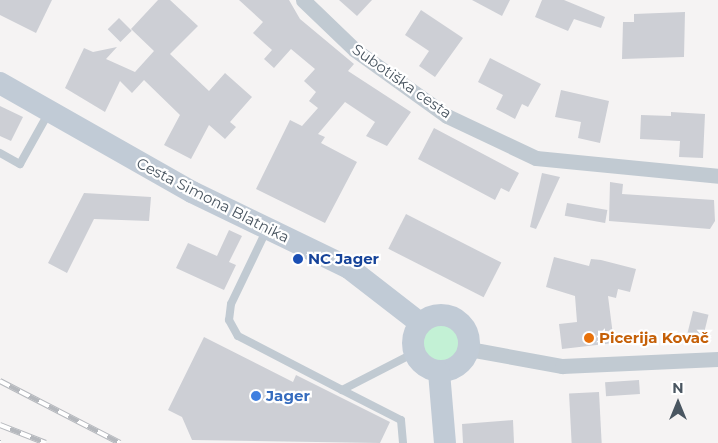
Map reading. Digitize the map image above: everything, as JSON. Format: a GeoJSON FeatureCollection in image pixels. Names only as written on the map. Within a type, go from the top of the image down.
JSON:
{"type":"FeatureCollection","features":[{"type":"Feature","properties":{"kind":"street","name":"Subotiška cesta"},"geometry":{"type":"LineString","coordinates":[[303,0],[354,50],[447,116],[536,158],[718,176]]}},
{"type":"Feature","properties":{"kind":"street","name":"Cesta Simona Blatnika"},"geometry":{"type":"LineString","coordinates":[[0,84],[192,192],[349,268],[420,323]]}},
{"type":"Feature","properties":{"kind":"street"},"geometry":{"type":"LineString","coordinates":[[430,316],[455,318],[464,326],[469,349],[458,366],[439,372],[428,369],[414,354],[412,343],[420,323],[430,316]]}},
{"type":"Feature","properties":{"kind":"street"},"geometry":{"type":"LineString","coordinates":[[469,349],[562,366],[718,359]]}},
{"type":"Feature","properties":{"kind":"street"},"geometry":{"type":"LineString","coordinates":[[439,372],[445,443]]}},
{"type":"Feature","properties":{"kind":"lane"},"geometry":{"type":"LineString","coordinates":[[0,153],[20,164],[50,111]]}},
{"type":"Feature","properties":{"kind":"lane"},"geometry":{"type":"LineString","coordinates":[[267,228],[231,304],[229,320],[238,336],[400,420],[403,443]]}},
{"type":"Feature","properties":{"kind":"lane"},"geometry":{"type":"LineString","coordinates":[[342,390],[414,354]]}},
{"type":"Feature","properties":{"kind":"green space"},"geometry":{"type":"Polygon","coordinates":[[[445,322],[453,325],[459,331],[462,343],[459,355],[453,361],[437,364],[429,361],[423,355],[420,339],[423,331],[429,325],[445,322]]]}},
{"type":"Feature","properties":{"kind":"building"},"geometry":{"type":"Polygon","coordinates":[[[0,0],[52,0],[36,33],[0,15],[0,0]]]}},
{"type":"Feature","properties":{"kind":"building"},"geometry":{"type":"Polygon","coordinates":[[[158,0],[170,0],[198,26],[170,54],[209,91],[225,73],[252,97],[230,122],[236,127],[225,139],[209,125],[191,159],[164,145],[180,115],[144,80],[132,93],[120,81],[105,112],[65,88],[84,48],[93,52],[117,47],[106,59],[135,72],[154,51],[131,29],[158,0]]]}},
{"type":"Feature","properties":{"kind":"building"},"geometry":{"type":"Polygon","coordinates":[[[239,0],[289,0],[300,19],[354,64],[348,71],[411,112],[387,146],[366,136],[375,122],[345,102],[318,134],[325,137],[321,143],[357,162],[325,223],[256,189],[290,120],[302,126],[318,108],[309,101],[316,92],[304,81],[315,69],[291,49],[274,68],[264,59],[272,50],[253,33],[263,22],[239,0]]]}},
{"type":"Feature","properties":{"kind":"building"},"geometry":{"type":"Polygon","coordinates":[[[339,0],[372,0],[357,16],[339,0]]]}},
{"type":"Feature","properties":{"kind":"building"},"geometry":{"type":"Polygon","coordinates":[[[472,0],[510,0],[502,16],[472,0]]]}},
{"type":"Feature","properties":{"kind":"building"},"geometry":{"type":"Polygon","coordinates":[[[542,0],[564,0],[605,17],[601,28],[574,19],[568,31],[535,17],[542,0]]]}},
{"type":"Feature","properties":{"kind":"building"},"geometry":{"type":"Polygon","coordinates":[[[421,10],[463,38],[435,77],[419,66],[429,51],[405,35],[421,10]]]}},
{"type":"Feature","properties":{"kind":"building"},"geometry":{"type":"Polygon","coordinates":[[[685,12],[684,57],[622,59],[623,22],[634,22],[634,14],[685,12]]]}},
{"type":"Feature","properties":{"kind":"building"},"geometry":{"type":"Polygon","coordinates":[[[119,18],[132,31],[120,42],[108,29],[119,18]]]}},
{"type":"Feature","properties":{"kind":"building"},"geometry":{"type":"Polygon","coordinates":[[[490,58],[541,84],[528,107],[522,104],[515,119],[496,109],[503,95],[478,82],[490,58]]]}},
{"type":"Feature","properties":{"kind":"building"},"geometry":{"type":"Polygon","coordinates":[[[561,90],[609,101],[600,143],[578,138],[581,122],[555,117],[561,90]]]}},
{"type":"Feature","properties":{"kind":"building"},"geometry":{"type":"Polygon","coordinates":[[[0,106],[23,117],[11,141],[0,136],[0,106]]]}},
{"type":"Feature","properties":{"kind":"building"},"geometry":{"type":"Polygon","coordinates":[[[671,112],[705,114],[703,158],[679,157],[680,141],[640,139],[641,115],[671,116],[671,112]]]}},
{"type":"Feature","properties":{"kind":"building"},"geometry":{"type":"Polygon","coordinates":[[[434,128],[519,173],[509,192],[501,188],[495,200],[418,159],[434,128]]]}},
{"type":"Feature","properties":{"kind":"building"},"geometry":{"type":"Polygon","coordinates":[[[542,173],[560,177],[536,229],[530,227],[542,173]]]}},
{"type":"Feature","properties":{"kind":"building"},"geometry":{"type":"Polygon","coordinates":[[[610,182],[623,184],[622,194],[714,200],[715,221],[710,229],[609,221],[610,182]]]}},
{"type":"Feature","properties":{"kind":"building"},"geometry":{"type":"Polygon","coordinates":[[[84,193],[151,197],[149,221],[94,219],[67,273],[48,263],[84,193]]]}},
{"type":"Feature","properties":{"kind":"building"},"geometry":{"type":"Polygon","coordinates":[[[567,203],[607,210],[605,223],[565,216],[567,203]]]}},
{"type":"Feature","properties":{"kind":"building"},"geometry":{"type":"Polygon","coordinates":[[[406,214],[501,263],[484,297],[388,249],[406,214]]]}},
{"type":"Feature","properties":{"kind":"building"},"geometry":{"type":"Polygon","coordinates":[[[229,230],[242,236],[229,262],[236,265],[224,290],[176,268],[188,243],[217,256],[229,230]]]}},
{"type":"Feature","properties":{"kind":"building"},"geometry":{"type":"Polygon","coordinates":[[[554,257],[589,266],[591,259],[601,260],[636,269],[630,292],[618,289],[616,298],[608,296],[614,343],[562,349],[559,324],[577,322],[575,296],[546,287],[554,257]]]}},
{"type":"Feature","properties":{"kind":"building"},"geometry":{"type":"Polygon","coordinates":[[[693,311],[709,315],[702,342],[686,338],[693,311]]]}},
{"type":"Feature","properties":{"kind":"building","name":"Jager"},"geometry":{"type":"Polygon","coordinates":[[[204,337],[293,382],[296,375],[390,422],[380,443],[192,440],[182,417],[168,410],[204,337]]]}},
{"type":"Feature","properties":{"kind":"building"},"geometry":{"type":"Polygon","coordinates":[[[639,380],[640,394],[606,396],[605,382],[639,380]]]}},
{"type":"Feature","properties":{"kind":"building"},"geometry":{"type":"Polygon","coordinates":[[[599,392],[602,443],[572,443],[569,394],[599,392]]]}},
{"type":"Feature","properties":{"kind":"building"},"geometry":{"type":"Polygon","coordinates":[[[513,420],[514,443],[463,443],[462,424],[513,420]]]}},
{"type":"Feature","properties":{"kind":"railway"},"geometry":{"type":"LineString","coordinates":[[0,381],[120,443]]}},
{"type":"Feature","properties":{"kind":"railway"},"geometry":{"type":"LineString","coordinates":[[0,425],[46,443]]}},
{"type":"Feature","properties":{"kind":"place","name":"NC Jager"},"geometry":{"type":"Point","coordinates":[298,259]}},
{"type":"Feature","properties":{"kind":"place","name":"Picerija Kovač"},"geometry":{"type":"Point","coordinates":[589,338]}},
{"type":"Feature","properties":{"kind":"place","name":"Jager"},"geometry":{"type":"Point","coordinates":[256,396]}}]}
